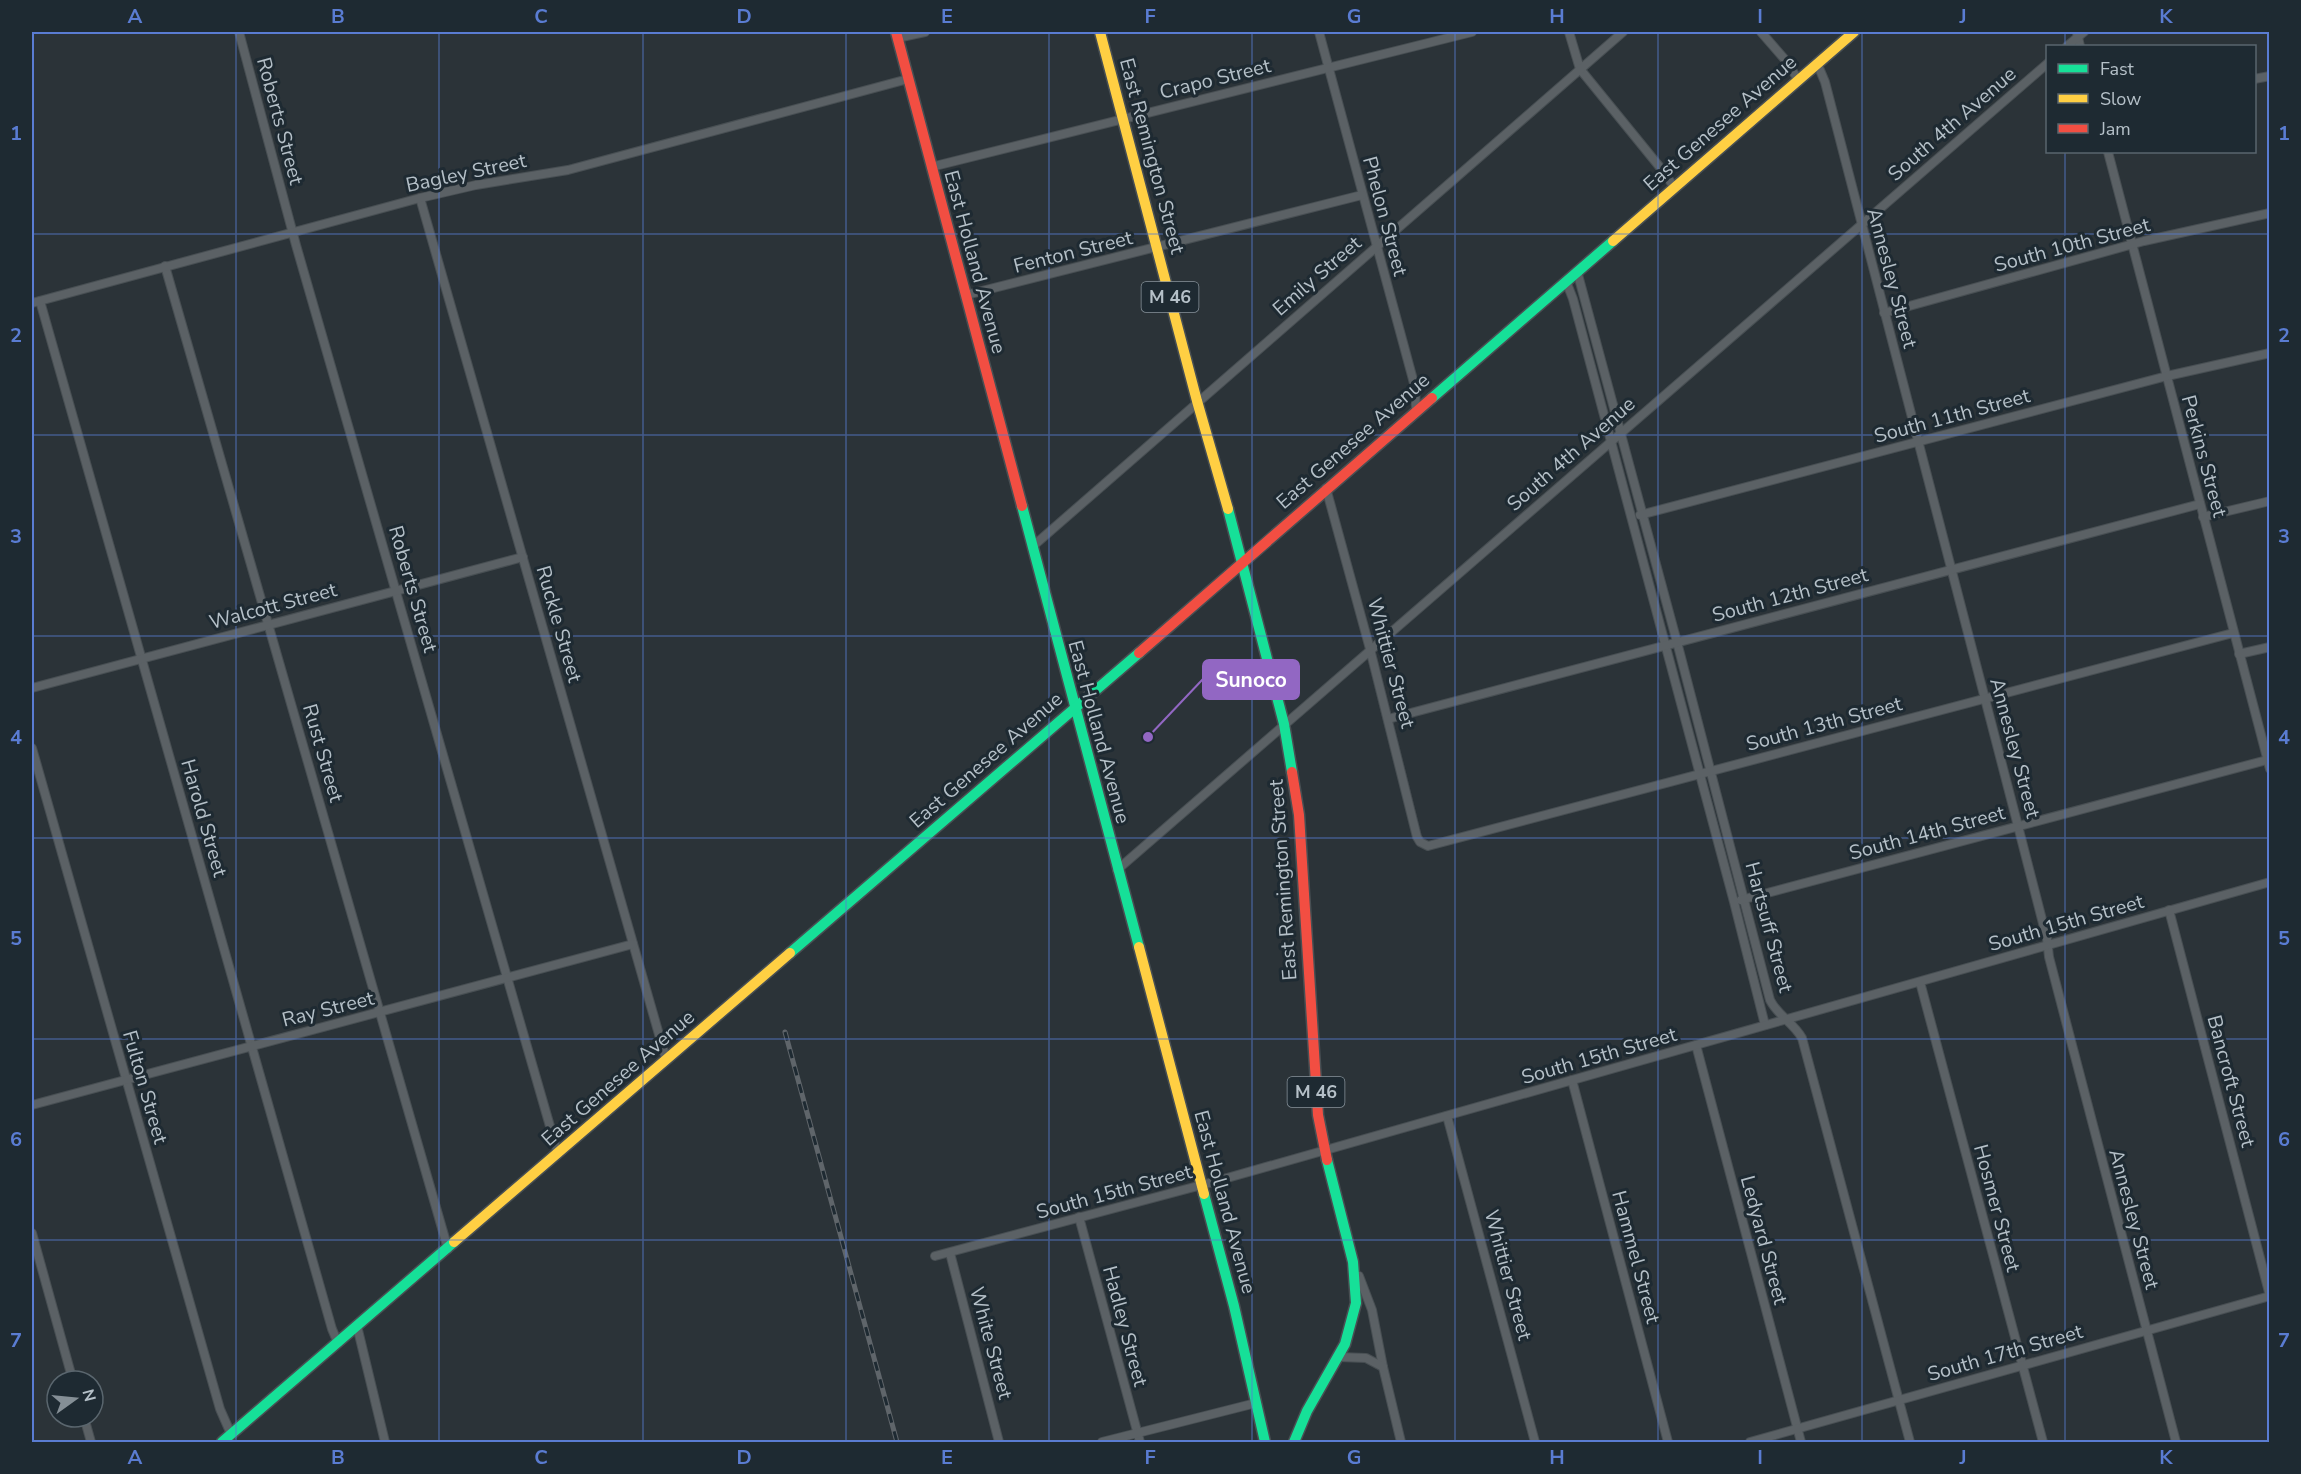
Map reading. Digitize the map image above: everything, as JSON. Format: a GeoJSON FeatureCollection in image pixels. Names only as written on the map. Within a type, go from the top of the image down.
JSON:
{"type":"FeatureCollection","features":[{"type":"Feature","properties":{"kind":"main road","name":"East Remington Street"},"geometry":{"type":"LineString","coordinates":[[1101,32],[1284,724],[1299,815],[1318,1115],[1353,1262],[1356,1290],[1354,1317],[1345,1344],[1307,1411],[1294,1443]]}},
{"type":"Feature","properties":{"kind":"main road","name":"East Genesee Avenue"},"geometry":{"type":"LineString","coordinates":[[222,1443],[1075,708],[1854,32]]}},
{"type":"Feature","properties":{"kind":"main road","name":"East Holland Avenue"},"geometry":{"type":"LineString","coordinates":[[896,35],[1234,1306],[1265,1443]]}},
{"type":"Feature","properties":{"kind":"street","name":"Roberts Street"},"geometry":{"type":"LineString","coordinates":[[239,32],[293,233],[558,1154]]}},
{"type":"Feature","properties":{"kind":"street"},"geometry":{"type":"LineString","coordinates":[[896,35],[925,32]]}},
{"type":"Feature","properties":{"kind":"street","name":"Phelon Street"},"geometry":{"type":"LineString","coordinates":[[1319,32],[1415,387],[1416,410]]}},
{"type":"Feature","properties":{"kind":"street","name":"Crapo Street"},"geometry":{"type":"LineString","coordinates":[[931,167],[1472,32]]}},
{"type":"Feature","properties":{"kind":"street"},"geometry":{"type":"LineString","coordinates":[[1569,32],[1580,69],[1674,187]]}},
{"type":"Feature","properties":{"kind":"street","name":"Emily Street"},"geometry":{"type":"LineString","coordinates":[[1032,547],[1623,32]]}},
{"type":"Feature","properties":{"kind":"street"},"geometry":{"type":"LineString","coordinates":[[1761,32],[1788,63],[1798,80]]}},
{"type":"Feature","properties":{"kind":"street"},"geometry":{"type":"LineString","coordinates":[[2068,45],[2079,33]]}},
{"type":"Feature","properties":{"kind":"street","name":"Annesley Street"},"geometry":{"type":"LineString","coordinates":[[1817,63],[1825,82],[1860,225],[1952,570],[2176,1443]]}},
{"type":"Feature","properties":{"kind":"street","name":"South 4th Avenue"},"geometry":{"type":"LineString","coordinates":[[1117,870],[2046,65]]}},
{"type":"Feature","properties":{"kind":"street","name":"Bagley Street"},"geometry":{"type":"LineString","coordinates":[[36,302],[420,198],[476,185],[568,170],[908,79]]}},
{"type":"Feature","properties":{"kind":"street","name":"Perkins Street"},"geometry":{"type":"LineString","coordinates":[[2108,153],[2268,765]]}},
{"type":"Feature","properties":{"kind":"street","name":"Fenton Street"},"geometry":{"type":"LineString","coordinates":[[966,295],[1362,195]]}},
{"type":"Feature","properties":{"kind":"street","name":"Ruckle Street"},"geometry":{"type":"LineString","coordinates":[[420,198],[666,1059]]}},
{"type":"Feature","properties":{"kind":"street","name":"South 10th Street"},"geometry":{"type":"LineString","coordinates":[[1884,313],[2133,246],[2144,241],[2270,213]]}},
{"type":"Feature","properties":{"kind":"street","name":"Rust Street"},"geometry":{"type":"LineString","coordinates":[[165,266],[448,1249]]}},
{"type":"Feature","properties":{"kind":"street","name":"Hartsuff Street"},"geometry":{"type":"LineString","coordinates":[[1577,272],[1677,642],[1770,1000],[1775,1009],[1796,1027],[1802,1038],[1910,1443]]}},
{"type":"Feature","properties":{"kind":"street","name":"Hartsuff Street"},"geometry":{"type":"LineString","coordinates":[[1566,281],[1573,299],[1611,441],[1765,1025]]}},
{"type":"Feature","properties":{"kind":"street","name":"Harold Street"},"geometry":{"type":"LineString","coordinates":[[36,302],[141,658],[332,1329],[338,1343]]}},
{"type":"Feature","properties":{"kind":"street","name":"South 11th Street"},"geometry":{"type":"LineString","coordinates":[[1643,514],[2167,376],[2270,353]]}},
{"type":"Feature","properties":{"kind":"street","name":"Whittier Street"},"geometry":{"type":"LineString","coordinates":[[1326,488],[1388,718],[1417,837],[1424,845]]}},
{"type":"Feature","properties":{"kind":"street"},"geometry":{"type":"LineString","coordinates":[[2203,517],[2270,501]]}},
{"type":"Feature","properties":{"kind":"street","name":"South 12th Street"},"geometry":{"type":"LineString","coordinates":[[1388,718],[2200,504]]}},
{"type":"Feature","properties":{"kind":"street"},"geometry":{"type":"LineString","coordinates":[[1631,517],[1643,514]]}},
{"type":"Feature","properties":{"kind":"street","name":"Walcott Street"},"geometry":{"type":"LineString","coordinates":[[32,688],[523,557]]}},
{"type":"Feature","properties":{"kind":"street","name":"South 13th Street"},"geometry":{"type":"LineString","coordinates":[[1424,845],[1428,846],[2233,633]]}},
{"type":"Feature","properties":{"kind":"street"},"geometry":{"type":"LineString","coordinates":[[2239,654],[2270,647]]}},
{"type":"Feature","properties":{"kind":"street","name":"Fulton Street"},"geometry":{"type":"LineString","coordinates":[[32,748],[218,1400],[231,1434]]}},
{"type":"Feature","properties":{"kind":"street","name":"South 14th Street"},"geometry":{"type":"LineString","coordinates":[[1734,902],[2018,826],[2268,765]]}},
{"type":"Feature","properties":{"kind":"street","name":"South 15th Street"},"geometry":{"type":"LineString","coordinates":[[935,1256],[1202,1186],[2270,882]]}},
{"type":"Feature","properties":{"kind":"street","name":"Bancroft Street"},"geometry":{"type":"LineString","coordinates":[[2169,910],[2270,1296]]}},
{"type":"Feature","properties":{"kind":"street","name":"Ray Street"},"geometry":{"type":"LineString","coordinates":[[32,1105],[633,944]]}},
{"type":"Feature","properties":{"kind":"street","name":"Hosmer Street"},"geometry":{"type":"LineString","coordinates":[[1920,982],[2043,1443]]}},
{"type":"Feature","properties":{"kind":"street","name":"Ledyard Street"},"geometry":{"type":"LineString","coordinates":[[1696,1045],[1801,1443]]}},
{"type":"Feature","properties":{"kind":"street","name":"Hammel Street"},"geometry":{"type":"LineString","coordinates":[[1572,1080],[1668,1443]]}},
{"type":"Feature","properties":{"kind":"street","name":"Whittier Street"},"geometry":{"type":"LineString","coordinates":[[1447,1116],[1535,1443]]}},
{"type":"Feature","properties":{"kind":"street","name":"Hadley Street"},"geometry":{"type":"LineString","coordinates":[[1079,1217],[1140,1443]]}},
{"type":"Feature","properties":{"kind":"street"},"geometry":{"type":"LineString","coordinates":[[32,1233],[71,1369]]}},
{"type":"Feature","properties":{"kind":"street","name":"White Street"},"geometry":{"type":"LineString","coordinates":[[950,1253],[999,1443]]}},
{"type":"Feature","properties":{"kind":"street"},"geometry":{"type":"LineString","coordinates":[[1353,1262],[1372,1310],[1401,1443]]}},
{"type":"Feature","properties":{"kind":"street","name":"South 17th Street"},"geometry":{"type":"LineString","coordinates":[[1750,1443],[2270,1296]]}},
{"type":"Feature","properties":{"kind":"street"},"geometry":{"type":"LineString","coordinates":[[357,1326],[385,1443]]}},
{"type":"Feature","properties":{"kind":"street"},"geometry":{"type":"LineString","coordinates":[[1339,1357],[1366,1358],[1383,1367]]}},
{"type":"Feature","properties":{"kind":"street"},"geometry":{"type":"LineString","coordinates":[[1102,1443],[1256,1403]]}},
{"type":"Feature","properties":{"kind":"railway"},"geometry":{"type":"LineString","coordinates":[[785,1032],[897,1442]]}},
{"type":"Feature","properties":{"kind":"traffic: fast"},"geometry":{"type":"LineString","coordinates":[[1432,398],[1613,241]]}},
{"type":"Feature","properties":{"kind":"traffic: fast"},"geometry":{"type":"LineString","coordinates":[[1022,506],[1139,947]]}},
{"type":"Feature","properties":{"kind":"traffic: fast"},"geometry":{"type":"LineString","coordinates":[[1228,509],[1284,724],[1292,772]]}},
{"type":"Feature","properties":{"kind":"traffic: fast"},"geometry":{"type":"LineString","coordinates":[[790,953],[1139,653]]}},
{"type":"Feature","properties":{"kind":"traffic: fast"},"geometry":{"type":"LineString","coordinates":[[1294,1442],[1307,1411],[1345,1344],[1356,1303],[1353,1262],[1327,1160]]}},
{"type":"Feature","properties":{"kind":"traffic: fast"},"geometry":{"type":"LineString","coordinates":[[1204,1194],[1234,1306],[1265,1442]]}},
{"type":"Feature","properties":{"kind":"traffic: fast"},"geometry":{"type":"LineString","coordinates":[[222,1442],[454,1242]]}},
{"type":"Feature","properties":{"kind":"traffic: slow"},"geometry":{"type":"LineString","coordinates":[[1100,32],[1197,401],[1228,509]]}},
{"type":"Feature","properties":{"kind":"traffic: slow"},"geometry":{"type":"LineString","coordinates":[[1613,241],[1854,32]]}},
{"type":"Feature","properties":{"kind":"traffic: slow"},"geometry":{"type":"LineString","coordinates":[[1139,947],[1204,1194]]}},
{"type":"Feature","properties":{"kind":"traffic: slow"},"geometry":{"type":"LineString","coordinates":[[454,1242],[790,953]]}},
{"type":"Feature","properties":{"kind":"traffic: jam"},"geometry":{"type":"LineString","coordinates":[[896,32],[1022,506]]}},
{"type":"Feature","properties":{"kind":"traffic: jam"},"geometry":{"type":"LineString","coordinates":[[1139,653],[1432,398]]}},
{"type":"Feature","properties":{"kind":"traffic: jam"},"geometry":{"type":"LineString","coordinates":[[1292,772],[1299,815],[1318,1115],[1327,1160]]}},
{"type":"Feature","properties":{"kind":"place","name":"Sunoco"},"geometry":{"type":"Point","coordinates":[1148,737]}}]}
